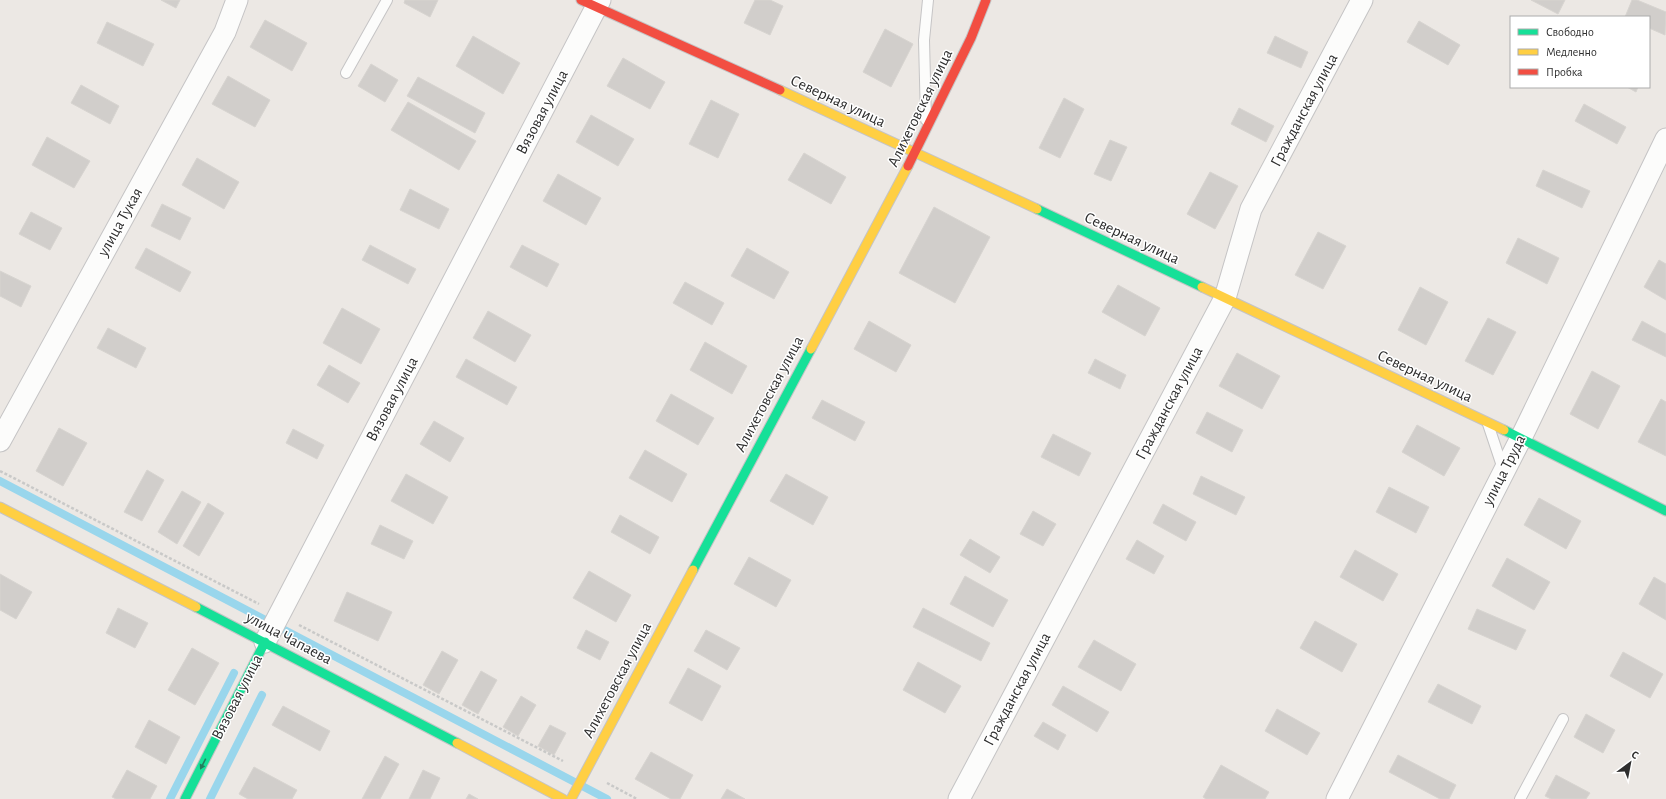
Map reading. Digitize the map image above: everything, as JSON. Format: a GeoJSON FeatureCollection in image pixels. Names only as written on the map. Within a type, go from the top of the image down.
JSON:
{"type":"FeatureCollection","features":[{"type":"Feature","properties":{"kind":"street","name":"улица Тукая"},"geometry":{"type":"LineString","coordinates":[[0,441],[225,32],[237,0]]}},
{"type":"Feature","properties":{"kind":"street","name":"Алихетовская улица"},"geometry":{"type":"LineString","coordinates":[[571,799],[916,152],[971,38],[986,0]]}},
{"type":"Feature","properties":{"kind":"street","name":"Гражданская улица"},"geometry":{"type":"LineString","coordinates":[[959,799],[1225,298],[1251,209],[1362,0]]}},
{"type":"Feature","properties":{"kind":"street","name":"Северная улица"},"geometry":{"type":"LineString","coordinates":[[593,2],[916,152],[1488,422],[1666,511]]}},
{"type":"Feature","properties":{"kind":"street","name":"Вязовая улица"},"geometry":{"type":"LineString","coordinates":[[185,799],[593,2]]}},
{"type":"Feature","properties":{"kind":"street","name":"улица Труда"},"geometry":{"type":"LineString","coordinates":[[1337,799],[1521,438],[1666,139]]}},
{"type":"Feature","properties":{"kind":"street","name":"улица Чапаева"},"geometry":{"type":"LineString","coordinates":[[0,507],[265,642],[563,799]]}},
{"type":"Feature","properties":{"kind":"lane"},"geometry":{"type":"LineString","coordinates":[[346,73],[387,0]]}},
{"type":"Feature","properties":{"kind":"lane"},"geometry":{"type":"LineString","coordinates":[[926,130],[924,40],[928,0]]}},
{"type":"Feature","properties":{"kind":"lane"},"geometry":{"type":"LineString","coordinates":[[1488,422],[1504,471]]}},
{"type":"Feature","properties":{"kind":"lane"},"geometry":{"type":"LineString","coordinates":[[1520,799],[1563,719]]}},
{"type":"Feature","properties":{"kind":"path"},"geometry":{"type":"LineString","coordinates":[[0,471],[637,799]]}},
{"type":"Feature","properties":{"kind":"building"},"geometry":{"type":"Polygon","coordinates":[[[161,0],[180,0],[176,8],[161,0]]]}},
{"type":"Feature","properties":{"kind":"building"},"geometry":{"type":"Polygon","coordinates":[[[405,0],[438,0],[430,17],[404,3],[405,0]]]}},
{"type":"Feature","properties":{"kind":"building"},"geometry":{"type":"Polygon","coordinates":[[[755,0],[770,0],[783,6],[770,35],[744,23],[755,0]]]}},
{"type":"Feature","properties":{"kind":"building"},"geometry":{"type":"Polygon","coordinates":[[[1531,0],[1565,0],[1558,14],[1531,0]]]}},
{"type":"Feature","properties":{"kind":"building"},"geometry":{"type":"Polygon","coordinates":[[[1632,0],[1637,0],[1666,12],[1665,35],[1650,28],[1650,16],[1625,16],[1632,0]]]}},
{"type":"Feature","properties":{"kind":"building"},"geometry":{"type":"Polygon","coordinates":[[[265,20],[307,43],[292,71],[250,47],[265,20]]]}},
{"type":"Feature","properties":{"kind":"building"},"geometry":{"type":"Polygon","coordinates":[[[1419,21],[1460,45],[1448,65],[1407,42],[1419,21]]]}},
{"type":"Feature","properties":{"kind":"building"},"geometry":{"type":"Polygon","coordinates":[[[107,22],[154,44],[143,66],[97,43],[107,22]]]}},
{"type":"Feature","properties":{"kind":"building"},"geometry":{"type":"Polygon","coordinates":[[[885,29],[913,44],[891,87],[863,72],[885,29]]]}},
{"type":"Feature","properties":{"kind":"building"},"geometry":{"type":"Polygon","coordinates":[[[473,36],[520,63],[503,94],[456,66],[473,36]]]}},
{"type":"Feature","properties":{"kind":"building"},"geometry":{"type":"Polygon","coordinates":[[[1275,36],[1308,52],[1301,68],[1267,53],[1275,36]]]}},
{"type":"Feature","properties":{"kind":"building"},"geometry":{"type":"Polygon","coordinates":[[[623,58],[665,82],[650,109],[607,86],[623,58]]]}},
{"type":"Feature","properties":{"kind":"building"},"geometry":{"type":"Polygon","coordinates":[[[371,64],[398,80],[385,102],[358,86],[371,64]]]}},
{"type":"Feature","properties":{"kind":"building"},"geometry":{"type":"Polygon","coordinates":[[[228,76],[270,100],[255,127],[212,104],[228,76]]]}},
{"type":"Feature","properties":{"kind":"building"},"geometry":{"type":"Polygon","coordinates":[[[418,77],[485,113],[475,133],[407,96],[418,77]]]}},
{"type":"Feature","properties":{"kind":"building"},"geometry":{"type":"Polygon","coordinates":[[[81,85],[119,106],[110,124],[71,103],[81,85]]]}},
{"type":"Feature","properties":{"kind":"building"},"geometry":{"type":"Polygon","coordinates":[[[1629,88],[1638,88],[1636,92],[1629,88]]]}},
{"type":"Feature","properties":{"kind":"building"},"geometry":{"type":"Polygon","coordinates":[[[1064,98],[1084,109],[1060,158],[1039,148],[1064,98]]]}},
{"type":"Feature","properties":{"kind":"building"},"geometry":{"type":"Polygon","coordinates":[[[711,100],[739,114],[718,158],[689,144],[711,100]]]}},
{"type":"Feature","properties":{"kind":"building"},"geometry":{"type":"Polygon","coordinates":[[[408,102],[476,141],[459,170],[391,130],[408,102]]]}},
{"type":"Feature","properties":{"kind":"building"},"geometry":{"type":"Polygon","coordinates":[[[1584,104],[1626,127],[1617,144],[1575,121],[1584,104]]]}},
{"type":"Feature","properties":{"kind":"building"},"geometry":{"type":"Polygon","coordinates":[[[1239,108],[1274,126],[1266,142],[1231,124],[1239,108]]]}},
{"type":"Feature","properties":{"kind":"building"},"geometry":{"type":"Polygon","coordinates":[[[591,115],[634,139],[618,166],[576,142],[591,115]]]}},
{"type":"Feature","properties":{"kind":"building"},"geometry":{"type":"Polygon","coordinates":[[[47,137],[90,161],[74,188],[32,165],[47,137]]]}},
{"type":"Feature","properties":{"kind":"building"},"geometry":{"type":"Polygon","coordinates":[[[1110,140],[1127,147],[1111,181],[1094,174],[1110,140]]]}},
{"type":"Feature","properties":{"kind":"building"},"geometry":{"type":"Polygon","coordinates":[[[804,153],[846,177],[831,204],[788,180],[804,153]]]}},
{"type":"Feature","properties":{"kind":"building"},"geometry":{"type":"Polygon","coordinates":[[[197,158],[239,182],[224,209],[182,185],[197,158]]]}},
{"type":"Feature","properties":{"kind":"building"},"geometry":{"type":"Polygon","coordinates":[[[1543,170],[1590,191],[1582,208],[1536,186],[1543,170]]]}},
{"type":"Feature","properties":{"kind":"building"},"geometry":{"type":"Polygon","coordinates":[[[1210,172],[1238,186],[1215,229],[1187,214],[1210,172]]]}},
{"type":"Feature","properties":{"kind":"building"},"geometry":{"type":"Polygon","coordinates":[[[558,174],[601,198],[586,225],[543,201],[558,174]]]}},
{"type":"Feature","properties":{"kind":"building"},"geometry":{"type":"Polygon","coordinates":[[[410,189],[449,209],[439,229],[400,210],[410,189]]]}},
{"type":"Feature","properties":{"kind":"building"},"geometry":{"type":"Polygon","coordinates":[[[162,204],[191,218],[180,240],[151,226],[162,204]]]}},
{"type":"Feature","properties":{"kind":"building"},"geometry":{"type":"Polygon","coordinates":[[[934,207],[990,237],[955,303],[899,273],[934,207]]]}},
{"type":"Feature","properties":{"kind":"building"},"geometry":{"type":"Polygon","coordinates":[[[31,212],[62,228],[50,250],[19,234],[31,212]]]}},
{"type":"Feature","properties":{"kind":"building"},"geometry":{"type":"Polygon","coordinates":[[[1318,232],[1346,246],[1323,289],[1295,275],[1318,232]]]}},
{"type":"Feature","properties":{"kind":"building"},"geometry":{"type":"Polygon","coordinates":[[[1518,238],[1559,258],[1547,284],[1506,263],[1518,238]]]}},
{"type":"Feature","properties":{"kind":"building"},"geometry":{"type":"Polygon","coordinates":[[[370,245],[416,269],[408,284],[362,260],[370,245]]]}},
{"type":"Feature","properties":{"kind":"building"},"geometry":{"type":"Polygon","coordinates":[[[522,245],[559,264],[547,287],[510,267],[522,245]]]}},
{"type":"Feature","properties":{"kind":"building"},"geometry":{"type":"Polygon","coordinates":[[[146,248],[191,272],[180,292],[135,268],[146,248]]]}},
{"type":"Feature","properties":{"kind":"building"},"geometry":{"type":"Polygon","coordinates":[[[747,248],[789,272],[774,299],[731,276],[747,248]]]}},
{"type":"Feature","properties":{"kind":"building"},"geometry":{"type":"Polygon","coordinates":[[[1659,260],[1666,264],[1666,300],[1644,287],[1659,260]]]}},
{"type":"Feature","properties":{"kind":"building"},"geometry":{"type":"Polygon","coordinates":[[[0,271],[31,286],[21,307],[0,296],[0,271]]]}},
{"type":"Feature","properties":{"kind":"building"},"geometry":{"type":"Polygon","coordinates":[[[685,282],[724,303],[712,325],[673,303],[685,282]]]}},
{"type":"Feature","properties":{"kind":"building"},"geometry":{"type":"Polygon","coordinates":[[[1118,285],[1160,308],[1145,336],[1102,312],[1118,285]]]}},
{"type":"Feature","properties":{"kind":"building"},"geometry":{"type":"Polygon","coordinates":[[[1420,287],[1448,302],[1426,345],[1398,330],[1420,287]]]}},
{"type":"Feature","properties":{"kind":"building"},"geometry":{"type":"Polygon","coordinates":[[[342,308],[380,329],[361,364],[323,343],[342,308]]]}},
{"type":"Feature","properties":{"kind":"building"},"geometry":{"type":"Polygon","coordinates":[[[488,311],[531,335],[515,362],[473,338],[488,311]]]}},
{"type":"Feature","properties":{"kind":"building"},"geometry":{"type":"Polygon","coordinates":[[[1488,318],[1516,332],[1493,375],[1465,361],[1488,318]]]}},
{"type":"Feature","properties":{"kind":"building"},"geometry":{"type":"Polygon","coordinates":[[[869,321],[911,345],[896,372],[854,349],[869,321]]]}},
{"type":"Feature","properties":{"kind":"building"},"geometry":{"type":"Polygon","coordinates":[[[1642,321],[1666,334],[1666,357],[1632,340],[1642,321]]]}},
{"type":"Feature","properties":{"kind":"building"},"geometry":{"type":"Polygon","coordinates":[[[108,328],[146,348],[136,368],[97,348],[108,328]]]}},
{"type":"Feature","properties":{"kind":"building"},"geometry":{"type":"Polygon","coordinates":[[[705,342],[747,366],[732,394],[690,370],[705,342]]]}},
{"type":"Feature","properties":{"kind":"building"},"geometry":{"type":"Polygon","coordinates":[[[1237,353],[1280,376],[1262,409],[1219,386],[1237,353]]]}},
{"type":"Feature","properties":{"kind":"building"},"geometry":{"type":"Polygon","coordinates":[[[466,359],[517,387],[507,405],[456,377],[466,359]]]}},
{"type":"Feature","properties":{"kind":"building"},"geometry":{"type":"Polygon","coordinates":[[[1095,359],[1126,375],[1120,389],[1088,373],[1095,359]]]}},
{"type":"Feature","properties":{"kind":"building"},"geometry":{"type":"Polygon","coordinates":[[[329,365],[360,383],[348,403],[317,385],[329,365]]]}},
{"type":"Feature","properties":{"kind":"building"},"geometry":{"type":"Polygon","coordinates":[[[1592,371],[1620,386],[1598,429],[1570,414],[1592,371]]]}},
{"type":"Feature","properties":{"kind":"building"},"geometry":{"type":"Polygon","coordinates":[[[671,394],[714,418],[698,445],[656,421],[671,394]]]}},
{"type":"Feature","properties":{"kind":"building"},"geometry":{"type":"Polygon","coordinates":[[[1661,399],[1666,402],[1666,456],[1638,442],[1661,399]]]}},
{"type":"Feature","properties":{"kind":"building"},"geometry":{"type":"Polygon","coordinates":[[[822,400],[865,422],[855,441],[812,418],[822,400]]]}},
{"type":"Feature","properties":{"kind":"building"},"geometry":{"type":"Polygon","coordinates":[[[1207,412],[1243,430],[1232,452],[1196,433],[1207,412]]]}},
{"type":"Feature","properties":{"kind":"building"},"geometry":{"type":"Polygon","coordinates":[[[434,421],[464,438],[450,462],[420,444],[434,421]]]}},
{"type":"Feature","properties":{"kind":"building"},"geometry":{"type":"Polygon","coordinates":[[[1417,425],[1460,448],[1444,476],[1402,452],[1417,425]]]}},
{"type":"Feature","properties":{"kind":"building"},"geometry":{"type":"Polygon","coordinates":[[[59,428],[87,443],[63,486],[36,471],[59,428]]]}},
{"type":"Feature","properties":{"kind":"building"},"geometry":{"type":"Polygon","coordinates":[[[293,429],[324,445],[317,459],[286,443],[293,429]]]}},
{"type":"Feature","properties":{"kind":"building"},"geometry":{"type":"Polygon","coordinates":[[[1053,434],[1091,453],[1079,476],[1041,457],[1053,434]]]}},
{"type":"Feature","properties":{"kind":"building"},"geometry":{"type":"Polygon","coordinates":[[[645,450],[687,474],[672,502],[629,478],[645,450]]]}},
{"type":"Feature","properties":{"kind":"building"},"geometry":{"type":"Polygon","coordinates":[[[147,470],[164,480],[142,521],[124,512],[147,470]]]}},
{"type":"Feature","properties":{"kind":"building"},"geometry":{"type":"Polygon","coordinates":[[[406,474],[448,497],[433,524],[391,501],[406,474]]]}},
{"type":"Feature","properties":{"kind":"building"},"geometry":{"type":"Polygon","coordinates":[[[786,474],[828,497],[813,525],[770,501],[786,474]]]}},
{"type":"Feature","properties":{"kind":"building"},"geometry":{"type":"Polygon","coordinates":[[[1201,476],[1245,497],[1236,515],[1193,494],[1201,476]]]}},
{"type":"Feature","properties":{"kind":"building"},"geometry":{"type":"Polygon","coordinates":[[[1389,487],[1429,507],[1416,533],[1376,512],[1389,487]]]}},
{"type":"Feature","properties":{"kind":"building"},"geometry":{"type":"Polygon","coordinates":[[[182,491],[201,502],[177,544],[158,532],[182,491]]]}},
{"type":"Feature","properties":{"kind":"building"},"geometry":{"type":"Polygon","coordinates":[[[1539,498],[1581,521],[1566,549],[1524,525],[1539,498]]]}},
{"type":"Feature","properties":{"kind":"building"},"geometry":{"type":"Polygon","coordinates":[[[208,503],[224,513],[199,556],[183,546],[208,503]]]}},
{"type":"Feature","properties":{"kind":"building"},"geometry":{"type":"Polygon","coordinates":[[[1163,504],[1196,522],[1186,541],[1153,523],[1163,504]]]}},
{"type":"Feature","properties":{"kind":"building"},"geometry":{"type":"Polygon","coordinates":[[[1033,511],[1056,524],[1043,546],[1020,534],[1033,511]]]}},
{"type":"Feature","properties":{"kind":"building"},"geometry":{"type":"Polygon","coordinates":[[[620,515],[659,537],[650,554],[611,532],[620,515]]]}},
{"type":"Feature","properties":{"kind":"building"},"geometry":{"type":"Polygon","coordinates":[[[380,525],[413,541],[404,559],[371,544],[380,525]]]}},
{"type":"Feature","properties":{"kind":"building"},"geometry":{"type":"Polygon","coordinates":[[[970,539],[1000,557],[990,573],[960,555],[970,539]]]}},
{"type":"Feature","properties":{"kind":"building"},"geometry":{"type":"Polygon","coordinates":[[[1137,540],[1164,556],[1154,574],[1126,559],[1137,540]]]}},
{"type":"Feature","properties":{"kind":"building"},"geometry":{"type":"Polygon","coordinates":[[[1355,550],[1398,574],[1383,601],[1340,577],[1355,550]]]}},
{"type":"Feature","properties":{"kind":"building"},"geometry":{"type":"Polygon","coordinates":[[[749,557],[791,580],[776,607],[734,584],[749,557]]]}},
{"type":"Feature","properties":{"kind":"building"},"geometry":{"type":"Polygon","coordinates":[[[1507,558],[1550,582],[1534,610],[1492,586],[1507,558]]]}},
{"type":"Feature","properties":{"kind":"building"},"geometry":{"type":"Polygon","coordinates":[[[589,571],[631,595],[616,622],[573,598],[589,571]]]}},
{"type":"Feature","properties":{"kind":"building"},"geometry":{"type":"Polygon","coordinates":[[[0,574],[32,592],[16,619],[0,610],[0,574]]]}},
{"type":"Feature","properties":{"kind":"building"},"geometry":{"type":"Polygon","coordinates":[[[965,576],[1008,600],[993,627],[950,604],[965,576]]]}},
{"type":"Feature","properties":{"kind":"building"},"geometry":{"type":"Polygon","coordinates":[[[1654,577],[1666,584],[1666,620],[1639,604],[1654,577]]]}},
{"type":"Feature","properties":{"kind":"building"},"geometry":{"type":"Polygon","coordinates":[[[347,592],[392,612],[378,641],[334,621],[347,592]]]}},
{"type":"Feature","properties":{"kind":"building"},"geometry":{"type":"Polygon","coordinates":[[[118,608],[148,623],[135,648],[106,633],[118,608]]]}},
{"type":"Feature","properties":{"kind":"building"},"geometry":{"type":"Polygon","coordinates":[[[923,608],[990,643],[981,661],[913,627],[923,608]]]}},
{"type":"Feature","properties":{"kind":"building"},"geometry":{"type":"Polygon","coordinates":[[[1477,609],[1526,630],[1516,650],[1468,629],[1477,609]]]}},
{"type":"Feature","properties":{"kind":"building"},"geometry":{"type":"Polygon","coordinates":[[[1315,621],[1357,644],[1342,672],[1300,648],[1315,621]]]}},
{"type":"Feature","properties":{"kind":"building"},"geometry":{"type":"Polygon","coordinates":[[[586,630],[609,642],[600,660],[577,648],[586,630]]]}},
{"type":"Feature","properties":{"kind":"building"},"geometry":{"type":"Polygon","coordinates":[[[706,630],[740,648],[727,670],[694,651],[706,630]]]}},
{"type":"Feature","properties":{"kind":"building"},"geometry":{"type":"Polygon","coordinates":[[[1094,640],[1136,664],[1121,691],[1078,667],[1094,640]]]}},
{"type":"Feature","properties":{"kind":"building"},"geometry":{"type":"Polygon","coordinates":[[[192,648],[219,663],[195,705],[168,690],[192,648]]]}},
{"type":"Feature","properties":{"kind":"building"},"geometry":{"type":"Polygon","coordinates":[[[442,651],[458,660],[439,694],[423,685],[442,651]]]}},
{"type":"Feature","properties":{"kind":"building"},"geometry":{"type":"Polygon","coordinates":[[[1623,652],[1663,674],[1650,698],[1610,676],[1623,652]]]}},
{"type":"Feature","properties":{"kind":"building"},"geometry":{"type":"Polygon","coordinates":[[[918,662],[961,686],[945,713],[903,690],[918,662]]]}},
{"type":"Feature","properties":{"kind":"building"},"geometry":{"type":"Polygon","coordinates":[[[688,668],[721,686],[702,721],[669,703],[688,668]]]}},
{"type":"Feature","properties":{"kind":"building"},"geometry":{"type":"Polygon","coordinates":[[[481,671],[497,680],[478,714],[462,705],[481,671]]]}},
{"type":"Feature","properties":{"kind":"building"},"geometry":{"type":"Polygon","coordinates":[[[1438,684],[1481,706],[1472,724],[1428,702],[1438,684]]]}},
{"type":"Feature","properties":{"kind":"building"},"geometry":{"type":"Polygon","coordinates":[[[1063,686],[1109,712],[1097,732],[1052,705],[1063,686]]]}},
{"type":"Feature","properties":{"kind":"building"},"geometry":{"type":"Polygon","coordinates":[[[521,696],[536,705],[518,736],[503,727],[521,696]]]}},
{"type":"Feature","properties":{"kind":"building"},"geometry":{"type":"Polygon","coordinates":[[[283,706],[330,731],[320,751],[272,725],[283,706]]]}},
{"type":"Feature","properties":{"kind":"building"},"geometry":{"type":"Polygon","coordinates":[[[1277,709],[1320,733],[1307,755],[1265,731],[1277,709]]]}},
{"type":"Feature","properties":{"kind":"building"},"geometry":{"type":"Polygon","coordinates":[[[1586,714],[1615,730],[1603,753],[1574,737],[1586,714]]]}},
{"type":"Feature","properties":{"kind":"building"},"geometry":{"type":"Polygon","coordinates":[[[149,720],[180,737],[166,764],[135,747],[149,720]]]}},
{"type":"Feature","properties":{"kind":"building"},"geometry":{"type":"Polygon","coordinates":[[[1043,722],[1066,735],[1058,750],[1034,736],[1043,722]]]}},
{"type":"Feature","properties":{"kind":"building"},"geometry":{"type":"Polygon","coordinates":[[[550,725],[566,733],[554,755],[538,746],[550,725]]]}},
{"type":"Feature","properties":{"kind":"building"},"geometry":{"type":"Polygon","coordinates":[[[651,752],[693,775],[680,799],[671,799],[635,779],[651,752]]]}},
{"type":"Feature","properties":{"kind":"building"},"geometry":{"type":"Polygon","coordinates":[[[1398,755],[1456,785],[1449,799],[1440,799],[1389,772],[1398,755]]]}},
{"type":"Feature","properties":{"kind":"building"},"geometry":{"type":"Polygon","coordinates":[[[385,756],[399,764],[380,799],[362,799],[385,756]]]}},
{"type":"Feature","properties":{"kind":"building"},"geometry":{"type":"Polygon","coordinates":[[[1221,765],[1269,792],[1265,799],[1206,799],[1203,797],[1221,765]]]}},
{"type":"Feature","properties":{"kind":"building"},"geometry":{"type":"Polygon","coordinates":[[[254,767],[297,790],[292,799],[248,799],[239,794],[254,767]]]}},
{"type":"Feature","properties":{"kind":"building"},"geometry":{"type":"Polygon","coordinates":[[[127,770],[157,786],[150,799],[116,799],[112,797],[127,770]]]}},
{"type":"Feature","properties":{"kind":"building"},"geometry":{"type":"Polygon","coordinates":[[[423,770],[440,778],[430,799],[409,799],[423,770]]]}},
{"type":"Feature","properties":{"kind":"building"},"geometry":{"type":"Polygon","coordinates":[[[1556,775],[1590,793],[1586,799],[1551,799],[1545,796],[1556,775]]]}},
{"type":"Feature","properties":{"kind":"building"},"geometry":{"type":"Polygon","coordinates":[[[727,789],[745,799],[721,799],[727,789]]]}},
{"type":"Feature","properties":{"kind":"building"},"geometry":{"type":"Polygon","coordinates":[[[469,794],[478,799],[466,799],[469,794]]]}},
{"type":"Feature","properties":{"kind":"waterway"},"geometry":{"type":"LineString","coordinates":[[0,481],[607,799]]}},
{"type":"Feature","properties":{"kind":"waterway"},"geometry":{"type":"LineString","coordinates":[[170,799],[234,673]]}},
{"type":"Feature","properties":{"kind":"waterway"},"geometry":{"type":"LineString","coordinates":[[210,799],[262,695]]}},
{"type":"Feature","properties":{"kind":"traffic: fast"},"geometry":{"type":"LineString","coordinates":[[1037,209],[1202,287]]}},
{"type":"Feature","properties":{"kind":"traffic: fast"},"geometry":{"type":"LineString","coordinates":[[693,570],[811,349]]}},
{"type":"Feature","properties":{"kind":"traffic: fast"},"geometry":{"type":"LineString","coordinates":[[1504,430],[1666,511]]}},
{"type":"Feature","properties":{"kind":"traffic: fast"},"geometry":{"type":"LineString","coordinates":[[196,607],[457,743]]}},
{"type":"Feature","properties":{"kind":"traffic: fast"},"geometry":{"type":"LineString","coordinates":[[185,799],[265,642]]}},
{"type":"Feature","properties":{"kind":"traffic: slow"},"geometry":{"type":"LineString","coordinates":[[780,90],[1037,209]]}},
{"type":"Feature","properties":{"kind":"traffic: slow"},"geometry":{"type":"LineString","coordinates":[[811,349],[908,166]]}},
{"type":"Feature","properties":{"kind":"traffic: slow"},"geometry":{"type":"LineString","coordinates":[[1202,287],[1504,430]]}},
{"type":"Feature","properties":{"kind":"traffic: slow"},"geometry":{"type":"LineString","coordinates":[[0,507],[196,607]]}},
{"type":"Feature","properties":{"kind":"traffic: slow"},"geometry":{"type":"LineString","coordinates":[[571,799],[693,570]]}},
{"type":"Feature","properties":{"kind":"traffic: slow"},"geometry":{"type":"LineString","coordinates":[[457,743],[563,799]]}},
{"type":"Feature","properties":{"kind":"traffic: jam"},"geometry":{"type":"LineString","coordinates":[[581,0],[780,90]]}},
{"type":"Feature","properties":{"kind":"traffic: jam"},"geometry":{"type":"LineString","coordinates":[[908,166],[971,38],[986,0]]}}]}
